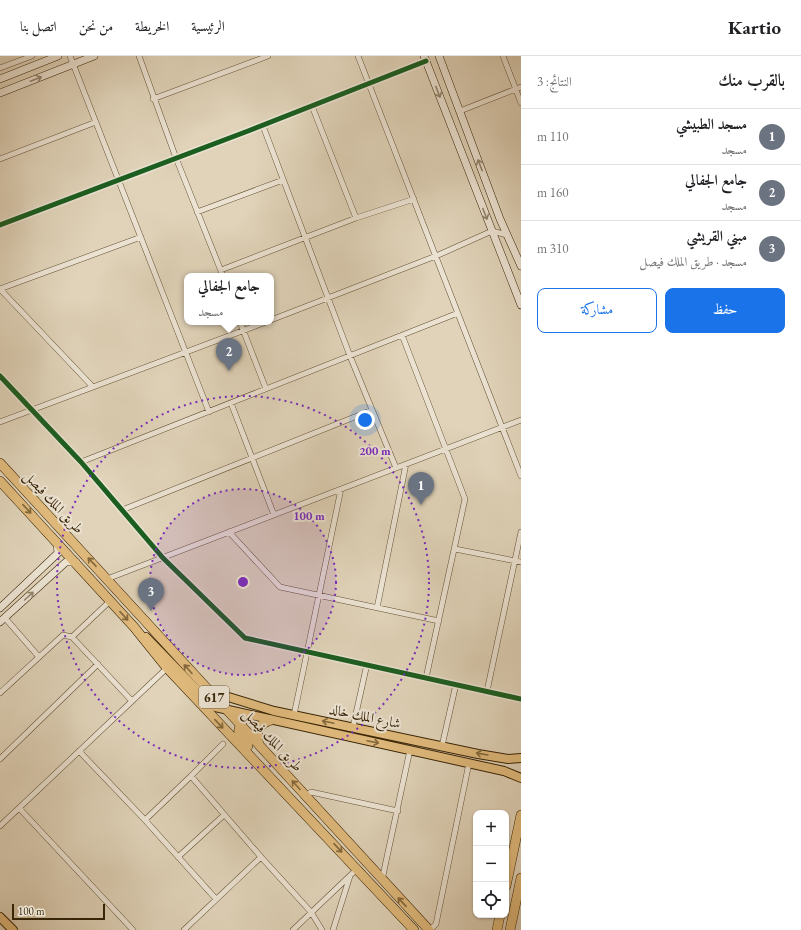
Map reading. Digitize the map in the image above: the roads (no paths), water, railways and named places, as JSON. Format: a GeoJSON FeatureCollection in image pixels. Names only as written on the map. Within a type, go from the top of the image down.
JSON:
{"type":"FeatureCollection","features":[{"type":"Feature","properties":{"kind":"highway","name":"طريق الملك فيصل"},"geometry":{"type":"LineString","coordinates":[[0,463],[306,796],[382,881],[429,930]]}},
{"type":"Feature","properties":{"kind":"highway","name":"طريق الملك فيصل"},"geometry":{"type":"LineString","coordinates":[[0,481],[76,562],[134,627],[167,668],[285,794],[358,868],[414,930]]}},
{"type":"Feature","properties":{"kind":"highway"},"geometry":{"type":"LineString","coordinates":[[246,715],[238,732],[241,738],[286,787],[325,834]]}},
{"type":"Feature","properties":{"kind":"highway"},"geometry":{"type":"LineString","coordinates":[[259,746],[256,735],[258,729],[261,725],[271,720]]}},
{"type":"Feature","properties":{"kind":"highway"},"geometry":{"type":"LineString","coordinates":[[507,882],[521,815]]}},
{"type":"Feature","properties":{"kind":"highway"},"geometry":{"type":"LineString","coordinates":[[510,930],[519,894],[521,878]]}},
{"type":"Feature","properties":{"kind":"highway"},"geometry":{"type":"LineString","coordinates":[[497,930],[499,918]]}},
{"type":"Feature","properties":{"kind":"main road","name":"شارع الملك خالد"},"geometry":{"type":"LineString","coordinates":[[134,627],[154,644],[215,707],[504,771],[521,778]]}},
{"type":"Feature","properties":{"kind":"main road","name":"شارع الملك خالد"},"geometry":{"type":"LineString","coordinates":[[207,689],[224,697],[290,714],[442,746],[508,758],[521,758]]}},
{"type":"Feature","properties":{"kind":"main road"},"geometry":{"type":"LineString","coordinates":[[246,715],[250,710],[255,709],[272,713],[290,714]]}},
{"type":"Feature","properties":{"kind":"main road"},"geometry":{"type":"LineString","coordinates":[[504,771],[512,771],[515,767],[514,761],[508,758]]}},
{"type":"Feature","properties":{"kind":"main road"},"geometry":{"type":"LineString","coordinates":[[0,916],[13,930]]}},
{"type":"Feature","properties":{"kind":"street"},"geometry":{"type":"LineString","coordinates":[[0,68],[32,56]]}},
{"type":"Feature","properties":{"kind":"street"},"geometry":{"type":"LineString","coordinates":[[0,79],[58,56]]}},
{"type":"Feature","properties":{"kind":"street"},"geometry":{"type":"LineString","coordinates":[[70,56],[209,412]]}},
{"type":"Feature","properties":{"kind":"street"},"geometry":{"type":"LineString","coordinates":[[0,93],[94,56]]}},
{"type":"Feature","properties":{"kind":"street"},"geometry":{"type":"LineString","coordinates":[[139,56],[153,99],[222,273]]}},
{"type":"Feature","properties":{"kind":"street"},"geometry":{"type":"LineString","coordinates":[[153,99],[268,56]]}},
{"type":"Feature","properties":{"kind":"street"},"geometry":{"type":"LineString","coordinates":[[358,56],[521,476]]}},
{"type":"Feature","properties":{"kind":"street"},"geometry":{"type":"LineString","coordinates":[[439,56],[507,236],[521,266]]}},
{"type":"Feature","properties":{"kind":"street"},"geometry":{"type":"LineString","coordinates":[[503,56],[518,88],[521,103]]}},
{"type":"Feature","properties":{"kind":"street"},"geometry":{"type":"LineString","coordinates":[[0,225],[263,126],[425,59],[521,305]]}},
{"type":"Feature","properties":{"kind":"street"},"geometry":{"type":"LineString","coordinates":[[460,111],[518,88]]}},
{"type":"Feature","properties":{"kind":"street"},"geometry":{"type":"LineString","coordinates":[[312,106],[356,218]]}},
{"type":"Feature","properties":{"kind":"street"},"geometry":{"type":"LineString","coordinates":[[0,159],[96,122]]}},
{"type":"Feature","properties":{"kind":"street"},"geometry":{"type":"LineString","coordinates":[[263,126],[304,238],[396,468]]}},
{"type":"Feature","properties":{"kind":"street"},"geometry":{"type":"LineString","coordinates":[[198,212],[283,180]]}},
{"type":"Feature","properties":{"kind":"street"},"geometry":{"type":"LineString","coordinates":[[221,270],[356,218],[414,199]]}},
{"type":"Feature","properties":{"kind":"street"},"geometry":{"type":"LineString","coordinates":[[274,319],[436,256],[492,231],[507,236]]}},
{"type":"Feature","properties":{"kind":"street"},"geometry":{"type":"LineString","coordinates":[[93,387],[0,289],[141,237]]}},
{"type":"Feature","properties":{"kind":"street"},"geometry":{"type":"LineString","coordinates":[[81,462],[458,313]]}},
{"type":"Feature","properties":{"kind":"street"},"geometry":{"type":"LineString","coordinates":[[241,325],[266,389]]}},
{"type":"Feature","properties":{"kind":"street"},"geometry":{"type":"LineString","coordinates":[[0,422],[258,325]]}},
{"type":"Feature","properties":{"kind":"street"},"geometry":{"type":"LineString","coordinates":[[402,336],[447,449],[465,499],[440,621],[426,678]]}},
{"type":"Feature","properties":{"kind":"street"},"geometry":{"type":"LineString","coordinates":[[0,376],[81,462],[162,558],[246,638],[521,699]]}},
{"type":"Feature","properties":{"kind":"street"},"geometry":{"type":"LineString","coordinates":[[231,403],[274,515]]}},
{"type":"Feature","properties":{"kind":"street"},"geometry":{"type":"LineString","coordinates":[[122,510],[372,410]]}},
{"type":"Feature","properties":{"kind":"street"},"geometry":{"type":"LineString","coordinates":[[107,579],[521,420]]}},
{"type":"Feature","properties":{"kind":"street"},"geometry":{"type":"LineString","coordinates":[[377,608],[406,464]]}},
{"type":"Feature","properties":{"kind":"street"},"geometry":{"type":"LineString","coordinates":[[290,714],[306,651],[341,489]]}},
{"type":"Feature","properties":{"kind":"street"},"geometry":{"type":"LineString","coordinates":[[229,532],[280,587],[440,621]]}},
{"type":"Feature","properties":{"kind":"street"},"geometry":{"type":"LineString","coordinates":[[486,691],[521,532]]}},
{"type":"Feature","properties":{"kind":"street"},"geometry":{"type":"LineString","coordinates":[[0,608],[58,553],[57,542]]}},
{"type":"Feature","properties":{"kind":"street"},"geometry":{"type":"LineString","coordinates":[[454,549],[521,562]]}},
{"type":"Feature","properties":{"kind":"street"},"geometry":{"type":"LineString","coordinates":[[39,657],[2,620],[66,562],[76,562]]}},
{"type":"Feature","properties":{"kind":"street"},"geometry":{"type":"LineString","coordinates":[[41,570],[48,579]]}},
{"type":"Feature","properties":{"kind":"street"},"geometry":{"type":"LineString","coordinates":[[72,637],[110,601]]}},
{"type":"Feature","properties":{"kind":"street"},"geometry":{"type":"LineString","coordinates":[[0,693],[63,635],[72,637],[132,701]]}},
{"type":"Feature","properties":{"kind":"street"},"geometry":{"type":"LineString","coordinates":[[0,759],[98,664]]}},
{"type":"Feature","properties":{"kind":"street"},"geometry":{"type":"LineString","coordinates":[[353,727],[367,664]]}},
{"type":"Feature","properties":{"kind":"street"},"geometry":{"type":"LineString","coordinates":[[0,826],[167,668]]}},
{"type":"Feature","properties":{"kind":"street"},"geometry":{"type":"LineString","coordinates":[[442,746],[456,684]]}},
{"type":"Feature","properties":{"kind":"street"},"geometry":{"type":"LineString","coordinates":[[145,820],[223,744]]}},
{"type":"Feature","properties":{"kind":"street"},"geometry":{"type":"LineString","coordinates":[[382,881],[410,750]]}},
{"type":"Feature","properties":{"kind":"street"},"geometry":{"type":"LineString","coordinates":[[79,751],[145,820],[216,899]]}},
{"type":"Feature","properties":{"kind":"street"},"geometry":{"type":"LineString","coordinates":[[429,930],[436,924],[469,763]]}},
{"type":"Feature","properties":{"kind":"street"},"geometry":{"type":"LineString","coordinates":[[191,776],[311,912],[322,930]]}},
{"type":"Feature","properties":{"kind":"street"},"geometry":{"type":"LineString","coordinates":[[306,796],[311,792],[398,811]]}},
{"type":"Feature","properties":{"kind":"street"},"geometry":{"type":"LineString","coordinates":[[19,808],[133,930]]}},
{"type":"Feature","properties":{"kind":"street"},"geometry":{"type":"LineString","coordinates":[[178,857],[224,815]]}},
{"type":"Feature","properties":{"kind":"street"},"geometry":{"type":"LineString","coordinates":[[184,930],[262,857]]}},
{"type":"Feature","properties":{"kind":"street"},"geometry":{"type":"LineString","coordinates":[[293,930],[358,868]]}},
{"type":"Feature","properties":{"kind":"street"},"geometry":{"type":"LineString","coordinates":[[332,930],[350,875]]}},
{"type":"Feature","properties":{"kind":"place","name":"جامع الجفالي"},"geometry":{"type":"Point","coordinates":[229,371]}},
{"type":"Feature","properties":{"kind":"place","name":"مسجد الطبيشي"},"geometry":{"type":"Point","coordinates":[421,505]}},
{"type":"Feature","properties":{"kind":"place","name":"مبني القريشي"},"geometry":{"type":"Point","coordinates":[151,611]}}]}
